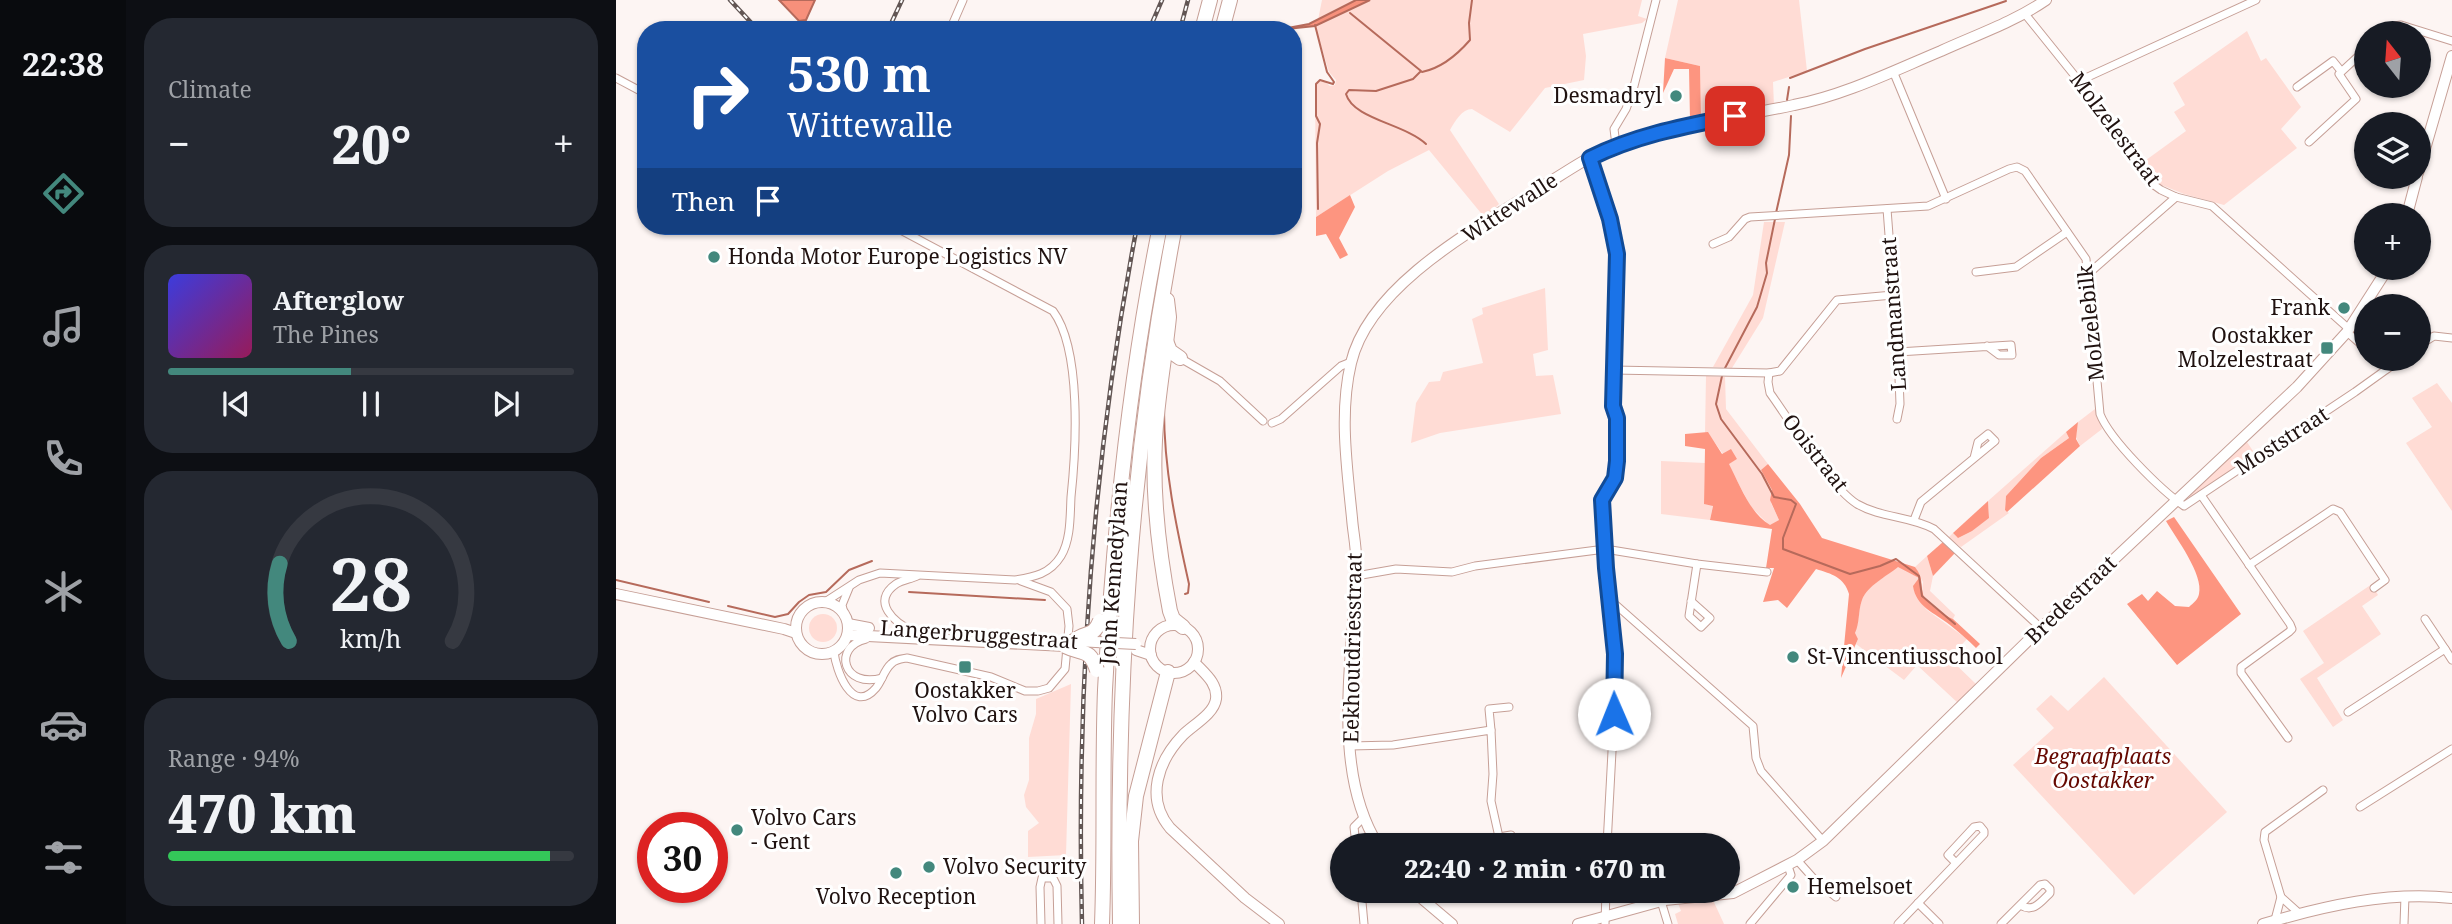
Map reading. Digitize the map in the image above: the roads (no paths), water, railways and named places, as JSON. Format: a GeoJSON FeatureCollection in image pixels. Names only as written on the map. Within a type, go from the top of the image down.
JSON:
{"type":"FeatureCollection","features":[{"type":"Feature","properties":{"kind":"highway"},"geometry":{"type":"LineString","coordinates":[[1204,21],[1210,0]]}},
{"type":"Feature","properties":{"kind":"highway"},"geometry":{"type":"LineString","coordinates":[[1224,21],[1230,0]]}},
{"type":"Feature","properties":{"kind":"highway"},"geometry":{"type":"LineString","coordinates":[[1230,21],[1236,0]]}},
{"type":"Feature","properties":{"kind":"highway","name":"John Kennedylaan"},"geometry":{"type":"LineString","coordinates":[[1101,924],[1105,693],[1114,543],[1130,403],[1158,235]]}},
{"type":"Feature","properties":{"kind":"highway","name":"John Kennedylaan"},"geometry":{"type":"LineString","coordinates":[[1119,924],[1119,755],[1129,554],[1140,448],[1173,235]]}},
{"type":"Feature","properties":{"kind":"highway","name":"John Kennedylaan"},"geometry":{"type":"LineString","coordinates":[[1125,924],[1124,798],[1137,550],[1155,378],[1180,235]]}},
{"type":"Feature","properties":{"kind":"highway"},"geometry":{"type":"LineString","coordinates":[[1066,643],[1091,634],[1100,621],[1108,522],[1122,414],[1154,252]]}},
{"type":"Feature","properties":{"kind":"highway"},"geometry":{"type":"LineString","coordinates":[[1167,300],[1169,317],[1155,443],[1154,497],[1159,558],[1170,611],[1183,627]]}},
{"type":"Feature","properties":{"kind":"highway"},"geometry":{"type":"LineString","coordinates":[[1166,341],[1170,351],[1180,358]]}},
{"type":"Feature","properties":{"kind":"highway"},"geometry":{"type":"LineString","coordinates":[[1163,368],[1169,360],[1180,358]]}},
{"type":"Feature","properties":{"kind":"highway"},"geometry":{"type":"LineString","coordinates":[[1066,643],[1089,654],[1097,670],[1095,888],[1101,924]]}},
{"type":"Feature","properties":{"kind":"highway"},"geometry":{"type":"LineString","coordinates":[[1132,924],[1130,841],[1136,796],[1168,672]]}},
{"type":"Feature","properties":{"kind":"street"},"geometry":{"type":"LineString","coordinates":[[954,21],[963,0]]}},
{"type":"Feature","properties":{"kind":"street"},"geometry":{"type":"LineString","coordinates":[[1616,145],[1614,129],[1633,90],[1656,0]]}},
{"type":"Feature","properties":{"kind":"street","name":"Wittewalle"},"geometry":{"type":"LineString","coordinates":[[1351,362],[1362,333],[1378,308],[1400,285],[1466,235],[1590,158],[1616,145],[1678,128],[1819,99],[1893,71],[2025,14],[2046,0]]}},
{"type":"Feature","properties":{"kind":"street"},"geometry":{"type":"LineString","coordinates":[[2079,81],[2256,0]]}},
{"type":"Feature","properties":{"kind":"street","name":"Molzelestraat"},"geometry":{"type":"LineString","coordinates":[[2025,14],[2079,81],[2151,183],[2176,197],[2212,206],[2348,330]]}},
{"type":"Feature","properties":{"kind":"street"},"geometry":{"type":"LineString","coordinates":[[2431,34],[2452,41]]}},
{"type":"Feature","properties":{"kind":"street"},"geometry":{"type":"LineString","coordinates":[[2431,130],[2452,56]]}},
{"type":"Feature","properties":{"kind":"street"},"geometry":{"type":"LineString","coordinates":[[2340,71],[2354,59]]}},
{"type":"Feature","properties":{"kind":"street"},"geometry":{"type":"LineString","coordinates":[[2297,87],[2333,61],[2340,71],[2340,79],[2357,99],[2309,142]]}},
{"type":"Feature","properties":{"kind":"street"},"geometry":{"type":"LineString","coordinates":[[1893,71],[1946,199]]}},
{"type":"Feature","properties":{"kind":"street"},"geometry":{"type":"LineString","coordinates":[[616,78],[637,89]]}},
{"type":"Feature","properties":{"kind":"street"},"geometry":{"type":"LineString","coordinates":[[1590,158],[1610,219],[1617,254],[1613,406],[1617,418],[1617,461],[1615,478],[1602,500],[1615,664],[1608,833]]}},
{"type":"Feature","properties":{"kind":"street","name":"Molzelebilk"},"geometry":{"type":"LineString","coordinates":[[1713,244],[1728,237],[1745,219],[1928,206],[2009,169],[2017,167],[2025,171],[2086,259],[2100,414],[2105,427],[2176,500]]}},
{"type":"Feature","properties":{"kind":"street"},"geometry":{"type":"LineString","coordinates":[[2088,274],[2176,197]]}},
{"type":"Feature","properties":{"kind":"street","name":"Landmanstraat"},"geometry":{"type":"LineString","coordinates":[[1886,209],[1898,352],[1900,404],[1896,419]]}},
{"type":"Feature","properties":{"kind":"street"},"geometry":{"type":"LineString","coordinates":[[1976,272],[2016,267],[2067,232]]}},
{"type":"Feature","properties":{"kind":"street"},"geometry":{"type":"LineString","coordinates":[[911,235],[1053,311],[1063,328],[1074,396],[1075,428],[1075,459],[1066,545],[1053,566],[1043,574],[1015,580]]}},
{"type":"Feature","properties":{"kind":"street","name":"Bredestraat"},"geometry":{"type":"LineString","coordinates":[[1750,924],[1791,875],[1793,863],[1823,841],[2041,628],[2297,387],[2348,330],[2380,280]]}},
{"type":"Feature","properties":{"kind":"street"},"geometry":{"type":"LineString","coordinates":[[1614,370],[1780,371],[1837,300],[1893,295]]}},
{"type":"Feature","properties":{"kind":"street"},"geometry":{"type":"LineString","coordinates":[[2348,330],[2354,336]]}},
{"type":"Feature","properties":{"kind":"street"},"geometry":{"type":"LineString","coordinates":[[2431,338],[2452,338]]}},
{"type":"Feature","properties":{"kind":"street"},"geometry":{"type":"LineString","coordinates":[[1898,352],[1987,346]]}},
{"type":"Feature","properties":{"kind":"street"},"geometry":{"type":"LineString","coordinates":[[1180,358],[1220,381],[1263,421]]}},
{"type":"Feature","properties":{"kind":"street"},"geometry":{"type":"LineString","coordinates":[[1272,423],[1281,419],[1341,366],[1351,362]]}},
{"type":"Feature","properties":{"kind":"street","name":"Eekhoutdriesstraat"},"geometry":{"type":"LineString","coordinates":[[1351,362],[1344,425],[1357,559],[1348,680],[1350,746],[1355,786],[1372,833]]}},
{"type":"Feature","properties":{"kind":"street","name":"Moststraat"},"geometry":{"type":"LineString","coordinates":[[2176,500],[2184,506],[2384,371]]}},
{"type":"Feature","properties":{"kind":"street","name":"Ooistraat"},"geometry":{"type":"LineString","coordinates":[[1769,373],[1770,393],[1842,492],[1859,505],[1914,520],[1940,534],[2041,628]]}},
{"type":"Feature","properties":{"kind":"street"},"geometry":{"type":"LineString","coordinates":[[1914,520],[1921,502],[1974,458]]}},
{"type":"Feature","properties":{"kind":"street"},"geometry":{"type":"LineString","coordinates":[[2201,495],[2292,629],[2241,667],[2241,673],[2288,738]]}},
{"type":"Feature","properties":{"kind":"street"},"geometry":{"type":"LineString","coordinates":[[2249,565],[2333,509],[2340,512],[2385,580],[2374,588]]}},
{"type":"Feature","properties":{"kind":"street"},"geometry":{"type":"LineString","coordinates":[[1356,576],[1396,569],[1452,572],[1475,566],[1605,549],[1767,572]]}},
{"type":"Feature","properties":{"kind":"street"},"geometry":{"type":"LineString","coordinates":[[1692,601],[1697,564]]}},
{"type":"Feature","properties":{"kind":"street"},"geometry":{"type":"LineString","coordinates":[[760,624],[785,623],[798,617],[809,605],[825,602],[866,577],[880,573],[1015,580],[1051,592],[1066,609],[1069,626],[1065,669],[1049,688],[1038,691],[1025,691],[991,677],[907,658],[898,659],[891,664],[869,694],[856,695],[849,692],[838,670],[834,652]]}},
{"type":"Feature","properties":{"kind":"street"},"geometry":{"type":"LineString","coordinates":[[913,631],[894,621],[885,601],[889,590],[897,583],[923,574]]}},
{"type":"Feature","properties":{"kind":"street"},"geometry":{"type":"LineString","coordinates":[[798,617],[796,634],[800,643],[813,653],[824,655],[834,652],[843,645],[846,624],[842,605],[849,587]]}},
{"type":"Feature","properties":{"kind":"street"},"geometry":{"type":"LineString","coordinates":[[616,594],[796,634]]}},
{"type":"Feature","properties":{"kind":"street","name":"Langerbruggestraat"},"geometry":{"type":"LineString","coordinates":[[825,602],[836,606],[846,624],[885,636],[1136,647],[1152,642],[1155,635],[1168,626],[1183,627]]}},
{"type":"Feature","properties":{"kind":"street"},"geometry":{"type":"LineString","coordinates":[[1610,605],[1616,605],[1753,726],[1756,758],[1761,771],[1823,841]]}},
{"type":"Feature","properties":{"kind":"street"},"geometry":{"type":"LineString","coordinates":[[2425,619],[2452,660]]}},
{"type":"Feature","properties":{"kind":"street","name":"Langerbruggestraat"},"geometry":{"type":"LineString","coordinates":[[846,624],[1066,643]]}},
{"type":"Feature","properties":{"kind":"street"},"geometry":{"type":"LineString","coordinates":[[1168,672],[1183,671],[1194,662],[1197,642],[1190,631],[1183,627]]}},
{"type":"Feature","properties":{"kind":"street"},"geometry":{"type":"LineString","coordinates":[[882,678],[867,681],[859,679],[852,674],[846,660],[848,651],[858,641],[885,636]]}},
{"type":"Feature","properties":{"kind":"street"},"geometry":{"type":"LineString","coordinates":[[1151,655],[1152,642]]}},
{"type":"Feature","properties":{"kind":"street","name":"Langerbruggestraat"},"geometry":{"type":"LineString","coordinates":[[1136,647],[1151,655],[1157,666],[1168,672]]}},
{"type":"Feature","properties":{"kind":"street"},"geometry":{"type":"LineString","coordinates":[[2348,712],[2445,649]]}},
{"type":"Feature","properties":{"kind":"street"},"geometry":{"type":"LineString","coordinates":[[1194,662],[1213,683],[1216,700],[1209,713],[1172,748],[1156,782],[1155,796],[1161,818],[1245,898],[1279,924]]}},
{"type":"Feature","properties":{"kind":"street"},"geometry":{"type":"LineString","coordinates":[[1498,833],[1491,801],[1493,774],[1489,709],[1509,706]]}},
{"type":"Feature","properties":{"kind":"street"},"geometry":{"type":"LineString","coordinates":[[1350,746],[1393,745],[1491,730]]}},
{"type":"Feature","properties":{"kind":"street"},"geometry":{"type":"LineString","coordinates":[[2361,807],[2452,749]]}},
{"type":"Feature","properties":{"kind":"street"},"geometry":{"type":"LineString","coordinates":[[2275,920],[2281,897],[2264,840],[2265,832],[2323,790]]}},
{"type":"Feature","properties":{"kind":"street"},"geometry":{"type":"LineString","coordinates":[[1355,833],[1354,827],[1364,817]]}},
{"type":"Feature","properties":{"kind":"street"},"geometry":{"type":"LineString","coordinates":[[1898,924],[1984,834],[1980,825],[1974,827],[1948,855],[1956,863]]}},
{"type":"Feature","properties":{"kind":"street"},"geometry":{"type":"LineString","coordinates":[[1740,890],[1793,863],[1836,897]]}},
{"type":"Feature","properties":{"kind":"street"},"geometry":{"type":"LineString","coordinates":[[1041,924],[1042,878],[1053,878],[1057,886],[1058,924]]}},
{"type":"Feature","properties":{"kind":"street"},"geometry":{"type":"LineString","coordinates":[[2263,924],[2343,903],[2405,896],[2452,898]]}},
{"type":"Feature","properties":{"kind":"street"},"geometry":{"type":"LineString","coordinates":[[2404,924],[2405,896]]}},
{"type":"Feature","properties":{"kind":"street"},"geometry":{"type":"LineString","coordinates":[[2281,897],[2300,914]]}},
{"type":"Feature","properties":{"kind":"street"},"geometry":{"type":"LineString","coordinates":[[1362,903],[1364,924]]}},
{"type":"Feature","properties":{"kind":"street"},"geometry":{"type":"LineString","coordinates":[[1427,903],[1452,924]]}},
{"type":"Feature","properties":{"kind":"street"},"geometry":{"type":"LineString","coordinates":[[1578,924],[1605,920],[1655,903]]}},
{"type":"Feature","properties":{"kind":"street"},"geometry":{"type":"LineString","coordinates":[[1662,903],[1668,924]]}},
{"type":"Feature","properties":{"kind":"street"},"geometry":{"type":"LineString","coordinates":[[1918,903],[1939,924]]}},
{"type":"Feature","properties":{"kind":"street"},"geometry":{"type":"LineString","coordinates":[[2001,924],[2020,905]]}},
{"type":"Feature","properties":{"kind":"waterway"},"geometry":{"type":"LineString","coordinates":[[1422,72],[1449,60],[1470,40],[1472,0]]}},
{"type":"Feature","properties":{"kind":"waterway"},"geometry":{"type":"LineString","coordinates":[[1790,78],[1865,49],[2006,1]]}},
{"type":"Feature","properties":{"kind":"waterway"},"geometry":{"type":"LineString","coordinates":[[1350,13],[1421,71],[1413,79],[1376,91],[1349,90],[1346,94],[1351,103],[1358,110],[1406,131],[1426,144]]}},
{"type":"Feature","properties":{"kind":"waterway"},"geometry":{"type":"LineString","coordinates":[[1315,25],[1327,72],[1334,82],[1333,84],[1320,80],[1316,84],[1316,116],[1320,124],[1317,143],[1318,209]]}},
{"type":"Feature","properties":{"kind":"waterway"},"geometry":{"type":"LineString","coordinates":[[1787,100],[1789,87]]}},
{"type":"Feature","properties":{"kind":"waterway"},"geometry":{"type":"LineString","coordinates":[[1776,213],[1789,155],[1791,116]]}},
{"type":"Feature","properties":{"kind":"waterway"},"geometry":{"type":"LineString","coordinates":[[1724,370],[1757,307],[1767,273],[1766,263],[1775,219]]}},
{"type":"Feature","properties":{"kind":"waterway"},"geometry":{"type":"LineString","coordinates":[[1722,376],[1716,404],[1721,419],[1762,474],[1774,497],[1791,500],[1796,504],[1783,538],[1783,549],[1850,574],[1896,559],[1919,576],[1922,596],[1955,624]]}},
{"type":"Feature","properties":{"kind":"waterway"},"geometry":{"type":"LineString","coordinates":[[1164,410],[1168,476],[1189,584],[1188,593],[1185,594]]}},
{"type":"Feature","properties":{"kind":"waterway"},"geometry":{"type":"LineString","coordinates":[[728,606],[775,617],[788,614],[809,595],[826,592],[849,570],[872,561]]}},
{"type":"Feature","properties":{"kind":"waterway"},"geometry":{"type":"LineString","coordinates":[[616,580],[709,602]]}},
{"type":"Feature","properties":{"kind":"waterway"},"geometry":{"type":"LineString","coordinates":[[909,592],[1045,600]]}},
{"type":"Feature","properties":{"kind":"railway"},"geometry":{"type":"LineString","coordinates":[[730,0],[750,21]]}},
{"type":"Feature","properties":{"kind":"railway"},"geometry":{"type":"LineString","coordinates":[[892,21],[902,0]]}},
{"type":"Feature","properties":{"kind":"railway"},"geometry":{"type":"LineString","coordinates":[[1153,21],[1162,0]]}},
{"type":"Feature","properties":{"kind":"railway"},"geometry":{"type":"LineString","coordinates":[[1182,21],[1188,0]]}},
{"type":"Feature","properties":{"kind":"railway"},"geometry":{"type":"LineString","coordinates":[[1082,924],[1082,749],[1091,574],[1109,399],[1135,235]]}},
{"type":"Feature","properties":{"kind":"place","name":"Desmadryl"},"geometry":{"type":"Point","coordinates":[1676,96]}},
{"type":"Feature","properties":{"kind":"place","name":"Honda Motor Europe Logistics NV"},"geometry":{"type":"Point","coordinates":[714,257]}},
{"type":"Feature","properties":{"kind":"place","name":"Frank"},"geometry":{"type":"Point","coordinates":[2344,308]}},
{"type":"Feature","properties":{"kind":"place","name":"Oostakker Molzelestraat"},"geometry":{"type":"Point","coordinates":[2327,348]}},
{"type":"Feature","properties":{"kind":"place","name":"St-Vincentiusschool"},"geometry":{"type":"Point","coordinates":[1793,657]}},
{"type":"Feature","properties":{"kind":"place","name":"Oostakker Volvo Cars"},"geometry":{"type":"Point","coordinates":[965,667]}},
{"type":"Feature","properties":{"kind":"place","name":"Volvo Cars - Gent"},"geometry":{"type":"Point","coordinates":[737,830]}},
{"type":"Feature","properties":{"kind":"place","name":"Volvo Security"},"geometry":{"type":"Point","coordinates":[929,867]}},
{"type":"Feature","properties":{"kind":"place","name":"Volvo Reception"},"geometry":{"type":"Point","coordinates":[896,873]}},
{"type":"Feature","properties":{"kind":"place","name":"Hemelsoet"},"geometry":{"type":"Point","coordinates":[1793,887]}},
{"type":"Feature","properties":{"kind":"park label","name":"Begraafplaats Oostakker"},"geometry":{"type":"Point","coordinates":[2103,769]}}]}
